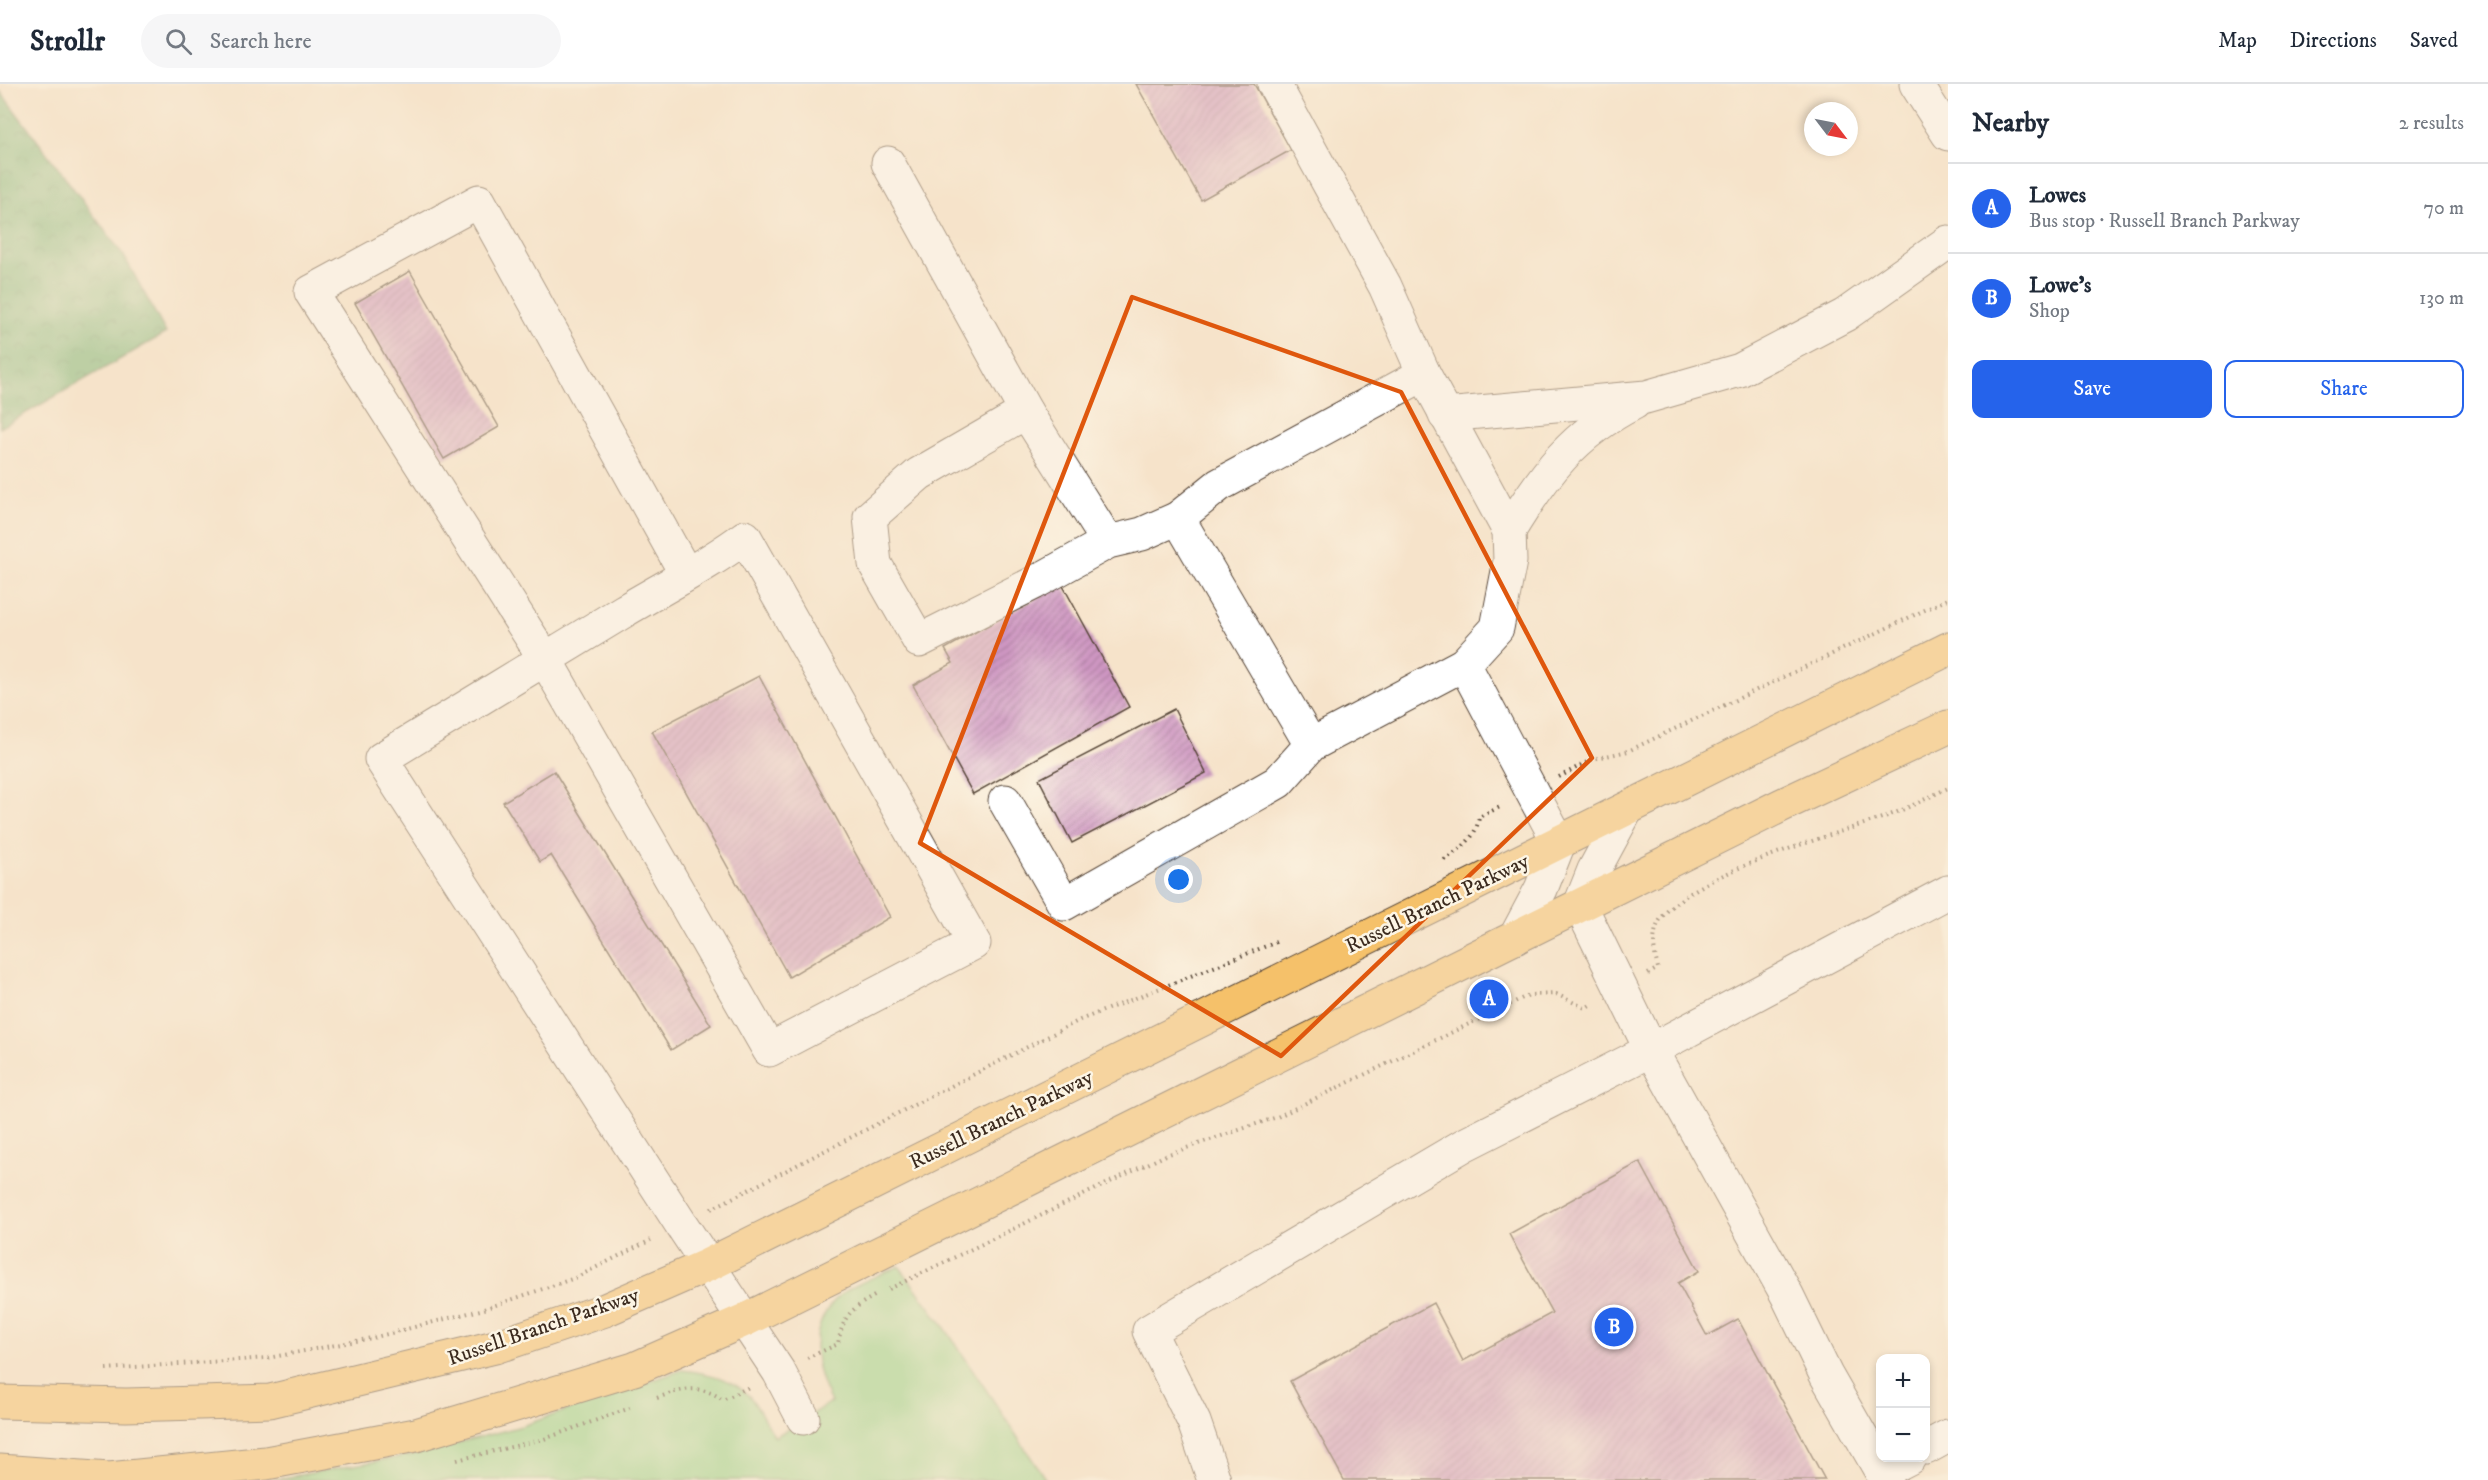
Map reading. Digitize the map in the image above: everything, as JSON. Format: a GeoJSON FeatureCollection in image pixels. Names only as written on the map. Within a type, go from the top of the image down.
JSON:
{"type":"FeatureCollection","features":[{"type":"Feature","properties":{"kind":"main road","name":"Russell Branch Parkway"},"geometry":{"type":"LineString","coordinates":[[0,1402],[126,1405],[270,1401],[495,1347],[605,1310],[708,1264],[1948,648]]}},
{"type":"Feature","properties":{"kind":"main road"},"geometry":{"type":"LineString","coordinates":[[20,1474],[109,1479],[266,1463],[416,1435],[634,1369],[745,1320],[1782,805],[1948,727]]}},
{"type":"Feature","properties":{"kind":"street"},"geometry":{"type":"LineString","coordinates":[[1005,801],[1064,904],[1278,782],[1311,745],[1464,664],[1497,628],[1510,561],[1509,531],[1424,374],[1385,286],[1274,84]]}},
{"type":"Feature","properties":{"kind":"street"},"geometry":{"type":"LineString","coordinates":[[1916,84],[1948,134]]}},
{"type":"Feature","properties":{"kind":"street"},"geometry":{"type":"LineString","coordinates":[[888,163],[1026,412],[1108,542]]}},
{"type":"Feature","properties":{"kind":"street"},"geometry":{"type":"LineString","coordinates":[[686,574],[479,201],[311,292],[545,659],[769,1050],[974,943],[745,537],[686,574],[545,659],[381,759],[779,1372],[803,1418]]}},
{"type":"Feature","properties":{"kind":"street"},"geometry":{"type":"LineString","coordinates":[[1509,531],[1537,486],[1571,446],[1602,419],[1646,397],[1740,370],[1845,315],[1948,242]]}},
{"type":"Feature","properties":{"kind":"street"},"geometry":{"type":"LineString","coordinates":[[1026,412],[919,474],[870,517],[875,564],[919,641],[1034,584],[1108,542],[1142,534],[1178,518],[1218,485],[1424,374]]}},
{"type":"Feature","properties":{"kind":"street"},"geometry":{"type":"LineString","coordinates":[[1445,415],[1646,397]]}},
{"type":"Feature","properties":{"kind":"street"},"geometry":{"type":"LineString","coordinates":[[1178,518],[1311,745]]}},
{"type":"Feature","properties":{"kind":"street"},"geometry":{"type":"LineString","coordinates":[[1464,664],[1559,843],[1541,889],[1515,938]]}},
{"type":"Feature","properties":{"kind":"street"},"geometry":{"type":"LineString","coordinates":[[1627,809],[1594,870],[1580,905],[1651,1050],[1787,1295],[1826,1375],[1892,1470]]}},
{"type":"Feature","properties":{"kind":"street"},"geometry":{"type":"LineString","coordinates":[[1214,1480],[1194,1422],[1149,1331],[1464,1145],[1651,1050],[1948,892]]}},
{"type":"Feature","properties":{"kind":"street"},"geometry":{"type":"LineString","coordinates":[[1930,1446],[1948,1436]]}},
{"type":"Feature","properties":{"kind":"path"},"geometry":{"type":"LineString","coordinates":[[1433,866],[1463,847],[1477,830],[1479,817],[1533,792],[1593,759],[1628,751],[1948,599]]}},
{"type":"Feature","properties":{"kind":"path"},"geometry":{"type":"LineString","coordinates":[[648,1401],[680,1390],[708,1389],[723,1400],[838,1344],[842,1321],[856,1306],[875,1296],[1166,1155],[1277,1117],[1529,995],[1556,994],[1585,1008],[1658,968],[1653,949],[1659,922],[1678,899],[1756,861],[1891,814],[1948,788]]}},
{"type":"Feature","properties":{"kind":"path"},"geometry":{"type":"LineString","coordinates":[[102,1369],[268,1358],[372,1338],[484,1309],[575,1278],[1080,1020],[1289,938]]}},
{"type":"Feature","properties":{"kind":"path"},"geometry":{"type":"LineString","coordinates":[[456,1460],[544,1439],[638,1405]]}},
{"type":"Feature","properties":{"kind":"highlighted area"},"geometry":{"type":"Polygon","coordinates":[[[1132,297],[1401,392],[1592,758],[1281,1056],[920,843],[1132,297]]]}},
{"type":"Feature","properties":{"kind":"green space"},"geometry":{"type":"Polygon","coordinates":[[[0,91],[124,256],[166,333],[0,428],[0,91]]]}},
{"type":"Feature","properties":{"kind":"green space"},"geometry":{"type":"Polygon","coordinates":[[[899,1266],[945,1328],[1046,1480],[272,1480],[416,1454],[522,1426],[682,1370],[718,1377],[743,1390],[754,1402],[775,1437],[831,1402],[820,1374],[816,1347],[822,1320],[829,1307],[846,1291],[899,1266]]]}},
{"type":"Feature","properties":{"kind":"building"},"geometry":{"type":"Polygon","coordinates":[[[1136,84],[1254,84],[1291,150],[1201,200],[1136,84]]]}},
{"type":"Feature","properties":{"kind":"building"},"geometry":{"type":"Polygon","coordinates":[[[410,271],[499,427],[444,459],[355,303],[410,271]]]}},
{"type":"Feature","properties":{"kind":"building"},"geometry":{"type":"Polygon","coordinates":[[[1062,584],[1129,707],[973,794],[913,685],[953,663],[945,649],[1062,584]]]}},
{"type":"Feature","properties":{"kind":"building"},"geometry":{"type":"Polygon","coordinates":[[[759,676],[890,917],[789,977],[652,731],[759,676]]]}},
{"type":"Feature","properties":{"kind":"building"},"geometry":{"type":"Polygon","coordinates":[[[1174,709],[1206,773],[1072,843],[1039,779],[1174,709]]]}},
{"type":"Feature","properties":{"kind":"building"},"geometry":{"type":"Polygon","coordinates":[[[554,771],[711,1025],[671,1050],[551,855],[540,862],[503,802],[554,771]]]}},
{"type":"Feature","properties":{"kind":"building"},"geometry":{"type":"Polygon","coordinates":[[[1640,1162],[1699,1271],[1678,1283],[1707,1336],[1738,1319],[1825,1480],[1344,1480],[1290,1381],[1433,1303],[1463,1361],[1552,1313],[1509,1234],[1640,1162]]]}},
{"type":"Feature","properties":{"kind":"place","name":"Lowes"},"geometry":{"type":"Point","coordinates":[1489,999]}},
{"type":"Feature","properties":{"kind":"place","name":"Lowe's"},"geometry":{"type":"Point","coordinates":[1614,1327]}}]}
